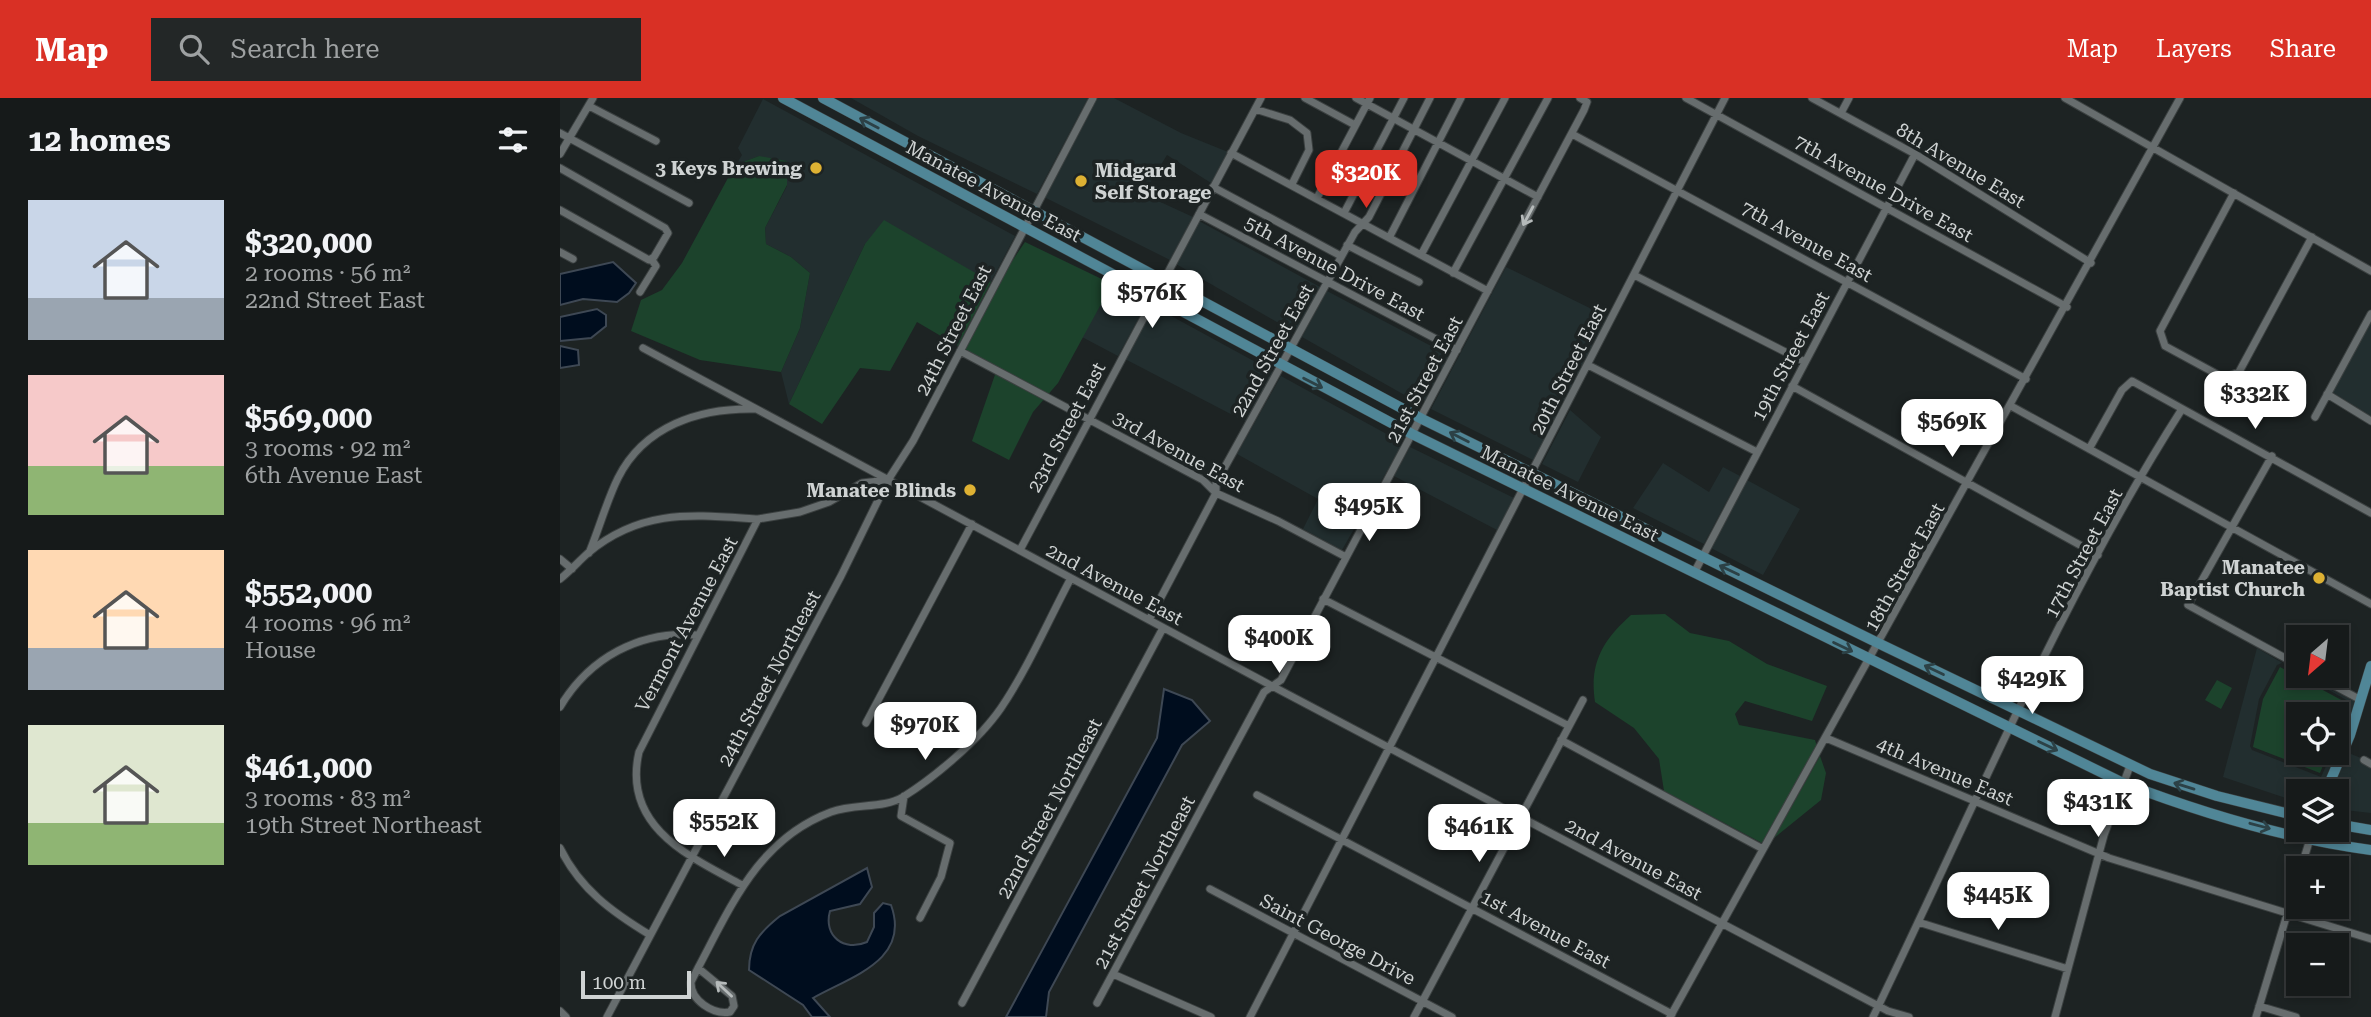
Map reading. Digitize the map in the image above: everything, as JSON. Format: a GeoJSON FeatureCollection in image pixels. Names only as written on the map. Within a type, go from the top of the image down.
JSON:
{"type":"FeatureCollection","features":[{"type":"Feature","properties":{"kind":"main road","name":"Manatee Avenue East"},"geometry":{"type":"LineString","coordinates":[[783,98],[1412,434],[2123,783],[2184,805],[2286,828]]}},
{"type":"Feature","properties":{"kind":"main road","name":"Manatee Avenue East"},"geometry":{"type":"LineString","coordinates":[[823,98],[1422,418],[1880,644],[2130,766],[2182,786],[2286,813]]}},
{"type":"Feature","properties":{"kind":"main road"},"geometry":{"type":"LineString","coordinates":[[2331,779],[2371,666]]}},
{"type":"Feature","properties":{"kind":"main road"},"geometry":{"type":"LineString","coordinates":[[2349,826],[2371,830]]}},
{"type":"Feature","properties":{"kind":"main road","name":"Manatee Avenue East"},"geometry":{"type":"LineString","coordinates":[[2342,842],[2371,850]]}},
{"type":"Feature","properties":{"kind":"street","name":"24th Street East"},"geometry":{"type":"LineString","coordinates":[[841,576],[888,480],[913,441],[1032,209],[1093,98]]}},
{"type":"Feature","properties":{"kind":"street","name":"23rd Street East"},"geometry":{"type":"LineString","coordinates":[[1020,550],[1261,98]]}},
{"type":"Feature","properties":{"kind":"street"},"geometry":{"type":"LineString","coordinates":[[1306,98],[1355,125]]}},
{"type":"Feature","properties":{"kind":"street"},"geometry":{"type":"LineString","coordinates":[[1356,98],[1368,101],[1414,130],[1538,197]]}},
{"type":"Feature","properties":{"kind":"street"},"geometry":{"type":"LineString","coordinates":[[1344,213],[1404,98]]}},
{"type":"Feature","properties":{"kind":"street","name":"22nd Street East"},"geometry":{"type":"LineString","coordinates":[[1149,620],[1216,493],[1216,483],[1348,245],[1368,217],[1430,98]]}},
{"type":"Feature","properties":{"kind":"street"},"geometry":{"type":"LineString","coordinates":[[1389,238],[1461,98]]}},
{"type":"Feature","properties":{"kind":"street"},"geometry":{"type":"LineString","coordinates":[[1421,255],[1505,98]]}},
{"type":"Feature","properties":{"kind":"street"},"geometry":{"type":"LineString","coordinates":[[1453,272],[1548,98]]}},
{"type":"Feature","properties":{"kind":"street","name":"7th Avenue Drive East"},"geometry":{"type":"LineString","coordinates":[[1686,98],[2067,307]]}},
{"type":"Feature","properties":{"kind":"street","name":"20th Street East"},"geometry":{"type":"LineString","coordinates":[[1250,1017],[1725,98]]}},
{"type":"Feature","properties":{"kind":"street","name":"8th Avenue East"},"geometry":{"type":"LineString","coordinates":[[1812,98],[1915,154],[2091,263]]}},
{"type":"Feature","properties":{"kind":"street"},"geometry":{"type":"LineString","coordinates":[[1841,113],[1849,98]]}},
{"type":"Feature","properties":{"kind":"street"},"geometry":{"type":"LineString","coordinates":[[2065,98],[2371,271]]}},
{"type":"Feature","properties":{"kind":"street","name":"18th Street East"},"geometry":{"type":"LineString","coordinates":[[1671,1015],[1969,484],[2180,98]]}},
{"type":"Feature","properties":{"kind":"street","name":"21st Street East"},"geometry":{"type":"LineString","coordinates":[[1219,775],[1264,692],[1280,680],[1422,418],[1572,134],[1584,100]]}},
{"type":"Feature","properties":{"kind":"street"},"geometry":{"type":"LineString","coordinates":[[1317,198],[1368,101]]}},
{"type":"Feature","properties":{"kind":"street"},"geometry":{"type":"LineString","coordinates":[[560,154],[591,102],[656,141]]}},
{"type":"Feature","properties":{"kind":"street"},"geometry":{"type":"LineString","coordinates":[[1255,109],[1290,120],[1307,133],[1309,150],[1292,184]]}},
{"type":"Feature","properties":{"kind":"street"},"geometry":{"type":"LineString","coordinates":[[560,132],[689,203]]}},
{"type":"Feature","properties":{"kind":"street","name":"7th Avenue East"},"geometry":{"type":"LineString","coordinates":[[1572,134],[1679,189],[2026,379]]}},
{"type":"Feature","properties":{"kind":"street"},"geometry":{"type":"LineString","coordinates":[[1231,153],[1488,291]]}},
{"type":"Feature","properties":{"kind":"street","name":"19th Street East"},"geometry":{"type":"LineString","coordinates":[[1694,573],[1915,154]]}},
{"type":"Feature","properties":{"kind":"street"},"geometry":{"type":"LineString","coordinates":[[560,168],[665,228],[668,233],[652,260]]}},
{"type":"Feature","properties":{"kind":"street"},"geometry":{"type":"LineString","coordinates":[[1213,187],[1342,256]]}},
{"type":"Feature","properties":{"kind":"street"},"geometry":{"type":"LineString","coordinates":[[2234,193],[2160,331],[2165,346],[2193,362],[2224,378],[2239,372],[2312,237]]}},
{"type":"Feature","properties":{"kind":"street"},"geometry":{"type":"LineString","coordinates":[[560,210],[652,260],[656,266],[640,292]]}},
{"type":"Feature","properties":{"kind":"street","name":"5th Avenue Drive East"},"geometry":{"type":"LineString","coordinates":[[1199,214],[1457,350]]}},
{"type":"Feature","properties":{"kind":"street"},"geometry":{"type":"LineString","coordinates":[[1348,245],[1419,282]]}},
{"type":"Feature","properties":{"kind":"street"},"geometry":{"type":"LineString","coordinates":[[560,252],[573,259]]}},
{"type":"Feature","properties":{"kind":"street"},"geometry":{"type":"LineString","coordinates":[[1634,275],[1805,362]]}},
{"type":"Feature","properties":{"kind":"street"},"geometry":{"type":"LineString","coordinates":[[2315,417],[2371,314]]}},
{"type":"Feature","properties":{"kind":"street","name":"2nd Avenue East"},"geometry":{"type":"LineString","coordinates":[[643,348],[1272,686],[1878,1005],[1909,1017]]}},
{"type":"Feature","properties":{"kind":"street","name":"3rd Avenue East"},"geometry":{"type":"LineString","coordinates":[[960,351],[1203,480],[1216,493],[1278,521],[1346,557]]}},
{"type":"Feature","properties":{"kind":"street"},"geometry":{"type":"LineString","coordinates":[[1588,365],[1757,452]]}},
{"type":"Feature","properties":{"kind":"street"},"geometry":{"type":"LineString","coordinates":[[2090,449],[2122,390],[2130,382],[2272,456],[2371,513]]}},
{"type":"Feature","properties":{"kind":"street"},"geometry":{"type":"LineString","coordinates":[[1792,386],[2098,555]]}},
{"type":"Feature","properties":{"kind":"street"},"geometry":{"type":"LineString","coordinates":[[2327,394],[2371,421]]}},
{"type":"Feature","properties":{"kind":"street"},"geometry":{"type":"LineString","coordinates":[[2011,406],[2371,604]]}},
{"type":"Feature","properties":{"kind":"street"},"geometry":{"type":"LineString","coordinates":[[589,553],[617,480],[644,443],[683,420],[728,408],[754,409]]}},
{"type":"Feature","properties":{"kind":"street","name":"17th Street East"},"geometry":{"type":"LineString","coordinates":[[1873,1017],[2019,711],[2098,555],[2182,410]]}},
{"type":"Feature","properties":{"kind":"street"},"geometry":{"type":"LineString","coordinates":[[2272,456],[2188,605],[2286,658]]}},
{"type":"Feature","properties":{"kind":"street"},"geometry":{"type":"LineString","coordinates":[[560,579],[589,553],[634,525],[660,518],[695,514],[758,519],[800,512],[829,502],[862,483],[888,480]]}},
{"type":"Feature","properties":{"kind":"street","name":"Vermont Avenue East"},"geometry":{"type":"LineString","coordinates":[[742,885],[692,857],[653,825],[640,800],[636,773],[644,738],[758,519]]}},
{"type":"Feature","properties":{"kind":"street"},"geometry":{"type":"LineString","coordinates":[[866,723],[972,524]]}},
{"type":"Feature","properties":{"kind":"street"},"geometry":{"type":"LineString","coordinates":[[560,559],[572,569]]}},
{"type":"Feature","properties":{"kind":"street","name":"24th Street Northeast"},"geometry":{"type":"LineString","coordinates":[[607,1017],[841,576]]}},
{"type":"Feature","properties":{"kind":"street"},"geometry":{"type":"LineString","coordinates":[[698,968],[732,996],[734,1006],[726,1013],[711,1009],[694,995],[690,984],[698,968],[742,885],[771,848],[815,819],[849,806],[884,805],[904,796],[975,738],[1001,708],[1071,578]]}},
{"type":"Feature","properties":{"kind":"street"},"geometry":{"type":"LineString","coordinates":[[1324,599],[1569,726]]}},
{"type":"Feature","properties":{"kind":"street","name":"22nd Street Northeast"},"geometry":{"type":"LineString","coordinates":[[962,1003],[1163,628]]}},
{"type":"Feature","properties":{"kind":"street"},"geometry":{"type":"LineString","coordinates":[[560,707],[588,671],[617,650],[655,637],[678,633],[697,635]]}},
{"type":"Feature","properties":{"kind":"street"},"geometry":{"type":"LineString","coordinates":[[2338,688],[2361,700]]}},
{"type":"Feature","properties":{"kind":"street"},"geometry":{"type":"LineString","coordinates":[[1414,1017],[1583,699]]}},
{"type":"Feature","properties":{"kind":"street","name":"4th Avenue East"},"geometry":{"type":"LineString","coordinates":[[1826,738],[2100,855],[2286,913]]}},
{"type":"Feature","properties":{"kind":"street"},"geometry":{"type":"LineString","coordinates":[[1561,740],[1763,849]]}},
{"type":"Feature","properties":{"kind":"street"},"geometry":{"type":"LineString","coordinates":[[2054,1017],[2100,855],[2130,766]]}},
{"type":"Feature","properties":{"kind":"street","name":"21st Street Northeast"},"geometry":{"type":"LineString","coordinates":[[1097,1003],[1219,775]]}},
{"type":"Feature","properties":{"kind":"street","name":"1st Avenue East"},"geometry":{"type":"LineString","coordinates":[[1257,795],[1671,1015]]}},
{"type":"Feature","properties":{"kind":"street"},"geometry":{"type":"LineString","coordinates":[[904,796],[901,816],[950,843],[941,877],[920,918]]}},
{"type":"Feature","properties":{"kind":"street"},"geometry":{"type":"LineString","coordinates":[[560,848],[572,870],[600,902],[650,935]]}},
{"type":"Feature","properties":{"kind":"street","name":"Saint George Drive"},"geometry":{"type":"LineString","coordinates":[[1210,889],[1452,1017]]}},
{"type":"Feature","properties":{"kind":"street"},"geometry":{"type":"LineString","coordinates":[[2256,1017],[2286,916]]}},
{"type":"Feature","properties":{"kind":"street","name":"4th Avenue East"},"geometry":{"type":"LineString","coordinates":[[2306,919],[2371,939]]}},
{"type":"Feature","properties":{"kind":"street"},"geometry":{"type":"LineString","coordinates":[[1918,922],[2068,970]]}},
{"type":"Feature","properties":{"kind":"street"},"geometry":{"type":"LineString","coordinates":[[1113,974],[1211,1017]]}},
{"type":"Feature","properties":{"kind":"street"},"geometry":{"type":"LineString","coordinates":[[2259,1006],[2296,1017]]}},
{"type":"Feature","properties":{"kind":"street"},"geometry":{"type":"LineString","coordinates":[[560,1011],[566,1017]]}},
{"type":"Feature","properties":{"kind":"shaded area"},"geometry":{"type":"Polygon","coordinates":[[[851,98],[1088,98],[1037,194],[918,136],[851,98]]]}},
{"type":"Feature","properties":{"kind":"shaded area"},"geometry":{"type":"Polygon","coordinates":[[[1097,98],[1114,98],[1181,133],[1228,152],[1211,183],[1167,155],[1143,194],[1193,217],[1170,260],[1044,197],[1097,98]]]}},
{"type":"Feature","properties":{"kind":"shaded area"},"geometry":{"type":"Polygon","coordinates":[[[763,99],[1015,236],[991,282],[950,261],[865,244],[789,404],[781,372],[800,328],[810,273],[791,257],[766,244],[765,228],[787,186],[759,156],[736,165],[742,155],[738,148],[763,99]]]}},
{"type":"Feature","properties":{"kind":"shaded area"},"geometry":{"type":"Polygon","coordinates":[[[1199,221],[1320,287],[1296,333],[1176,264],[1199,221]]]}},
{"type":"Feature","properties":{"kind":"shaded area"},"geometry":{"type":"Polygon","coordinates":[[[1506,267],[1608,317],[1535,461],[1431,409],[1506,267]]]}},
{"type":"Feature","properties":{"kind":"shaded area"},"geometry":{"type":"Polygon","coordinates":[[[1112,284],[1147,303],[1118,356],[1082,337],[1112,284]]]}},
{"type":"Feature","properties":{"kind":"shaded area"},"geometry":{"type":"Polygon","coordinates":[[[1327,291],[1450,356],[1424,406],[1302,337],[1327,291]]]}},
{"type":"Feature","properties":{"kind":"shaded area"},"geometry":{"type":"Polygon","coordinates":[[[1153,306],[1274,372],[1246,422],[1125,359],[1153,306]]]}},
{"type":"Feature","properties":{"kind":"shaded area"},"geometry":{"type":"Polygon","coordinates":[[[2371,322],[2371,416],[2332,392],[2371,322]]]}},
{"type":"Feature","properties":{"kind":"shaded area"},"geometry":{"type":"Polygon","coordinates":[[[1281,376],[1403,443],[1342,550],[1303,529],[1318,499],[1237,454],[1281,376]]]}},
{"type":"Feature","properties":{"kind":"shaded area"},"geometry":{"type":"Polygon","coordinates":[[[1570,410],[1601,437],[1578,482],[1542,464],[1570,410]]]}},
{"type":"Feature","properties":{"kind":"shaded area"},"geometry":{"type":"Polygon","coordinates":[[[1410,447],[1514,498],[1497,530],[1394,476],[1410,447]]]}},
{"type":"Feature","properties":{"kind":"shaded area"},"geometry":{"type":"Polygon","coordinates":[[[1663,463],[1709,492],[1723,467],[1740,476],[1704,544],[1633,508],[1663,463]]]}},
{"type":"Feature","properties":{"kind":"shaded area"},"geometry":{"type":"Polygon","coordinates":[[[1747,480],[1800,509],[1763,575],[1711,548],[1747,480]]]}},
{"type":"Feature","properties":{"kind":"shaded area"},"geometry":{"type":"Polygon","coordinates":[[[2257,648],[2286,665],[2282,663],[2277,665],[2259,699],[2250,746],[2252,750],[2321,777],[2326,765],[2332,765],[2327,779],[2286,779],[2286,798],[2223,777],[2257,648]]]}},
{"type":"Feature","properties":{"kind":"shaded area"},"geometry":{"type":"Polygon","coordinates":[[[2325,688],[2328,688],[2356,702],[2349,720],[2350,702],[2325,688]]]}},
{"type":"Feature","properties":{"kind":"shaded area"},"geometry":{"type":"Polygon","coordinates":[[[2349,753],[2371,762],[2371,813],[2349,810],[2349,779],[2335,779],[2341,765],[2349,765],[2349,753]]]}},
{"type":"Feature","properties":{"kind":"green space"},"geometry":{"type":"Polygon","coordinates":[[[759,156],[787,161],[787,185],[765,228],[766,244],[791,257],[810,273],[800,328],[781,372],[700,360],[631,331],[641,300],[662,290],[682,263],[735,165],[759,156]]]}},
{"type":"Feature","properties":{"kind":"green space"},"geometry":{"type":"Polygon","coordinates":[[[884,220],[991,282],[958,346],[917,322],[890,371],[860,368],[822,424],[789,404],[865,244],[884,220]]]}},
{"type":"Feature","properties":{"kind":"green space"},"geometry":{"type":"Polygon","coordinates":[[[1025,242],[1112,284],[1058,383],[1033,412],[1009,460],[972,441],[997,369],[965,350],[1004,273],[1025,242]]]}},
{"type":"Feature","properties":{"kind":"green space"},"geometry":{"type":"Polygon","coordinates":[[[1665,614],[1690,633],[1729,641],[1767,664],[1827,686],[1812,721],[1745,701],[1735,714],[1739,725],[1815,740],[1817,747],[1762,843],[1664,791],[1659,759],[1634,728],[1595,702],[1596,664],[1613,634],[1631,615],[1665,614]]]}},
{"type":"Feature","properties":{"kind":"green space"},"geometry":{"type":"Polygon","coordinates":[[[2280,667],[2286,670],[2286,688],[2319,688],[2345,702],[2286,702],[2286,760],[2253,747],[2263,699],[2280,667]]]}},
{"type":"Feature","properties":{"kind":"green space"},"geometry":{"type":"Polygon","coordinates":[[[2217,680],[2232,688],[2221,709],[2205,700],[2217,680]]]}},
{"type":"Feature","properties":{"kind":"green space"},"geometry":{"type":"Polygon","coordinates":[[[1820,756],[1826,773],[1821,800],[1774,838],[1820,756]]]}},
{"type":"Feature","properties":{"kind":"green space"},"geometry":{"type":"Polygon","coordinates":[[[2299,765],[2323,765],[2320,773],[2299,765]]]}},
{"type":"Feature","properties":{"kind":"water"},"geometry":{"type":"Polygon","coordinates":[[[613,262],[636,283],[629,293],[617,302],[583,299],[560,305],[560,274],[613,262]]]}},
{"type":"Feature","properties":{"kind":"water"},"geometry":{"type":"Polygon","coordinates":[[[597,309],[606,315],[606,326],[591,338],[560,341],[560,317],[597,309]]]}},
{"type":"Feature","properties":{"kind":"water"},"geometry":{"type":"Polygon","coordinates":[[[560,346],[578,350],[579,365],[560,368],[560,346]]]}},
{"type":"Feature","properties":{"kind":"water"},"geometry":{"type":"Polygon","coordinates":[[[1164,689],[1192,700],[1210,721],[1182,745],[1049,992],[1046,1017],[1006,1017],[1157,738],[1164,689]]]}},
{"type":"Feature","properties":{"kind":"water"},"geometry":{"type":"Polygon","coordinates":[[[867,868],[872,887],[860,904],[830,911],[830,928],[837,940],[843,943],[859,945],[867,942],[874,927],[874,913],[883,903],[891,905],[895,924],[893,940],[874,964],[813,998],[830,1017],[812,1017],[803,1005],[749,970],[751,953],[761,933],[780,916],[867,868]]]}},
{"type":"Feature","properties":{"kind":"place","name":"3 Keys Brewing"},"geometry":{"type":"Point","coordinates":[816,168]}},
{"type":"Feature","properties":{"kind":"place","name":"Midgard Self Storage"},"geometry":{"type":"Point","coordinates":[1081,181]}},
{"type":"Feature","properties":{"kind":"place","name":"Manatee Blinds"},"geometry":{"type":"Point","coordinates":[970,490]}},
{"type":"Feature","properties":{"kind":"place","name":"Manatee Baptist Church"},"geometry":{"type":"Point","coordinates":[2319,578]}}]}
